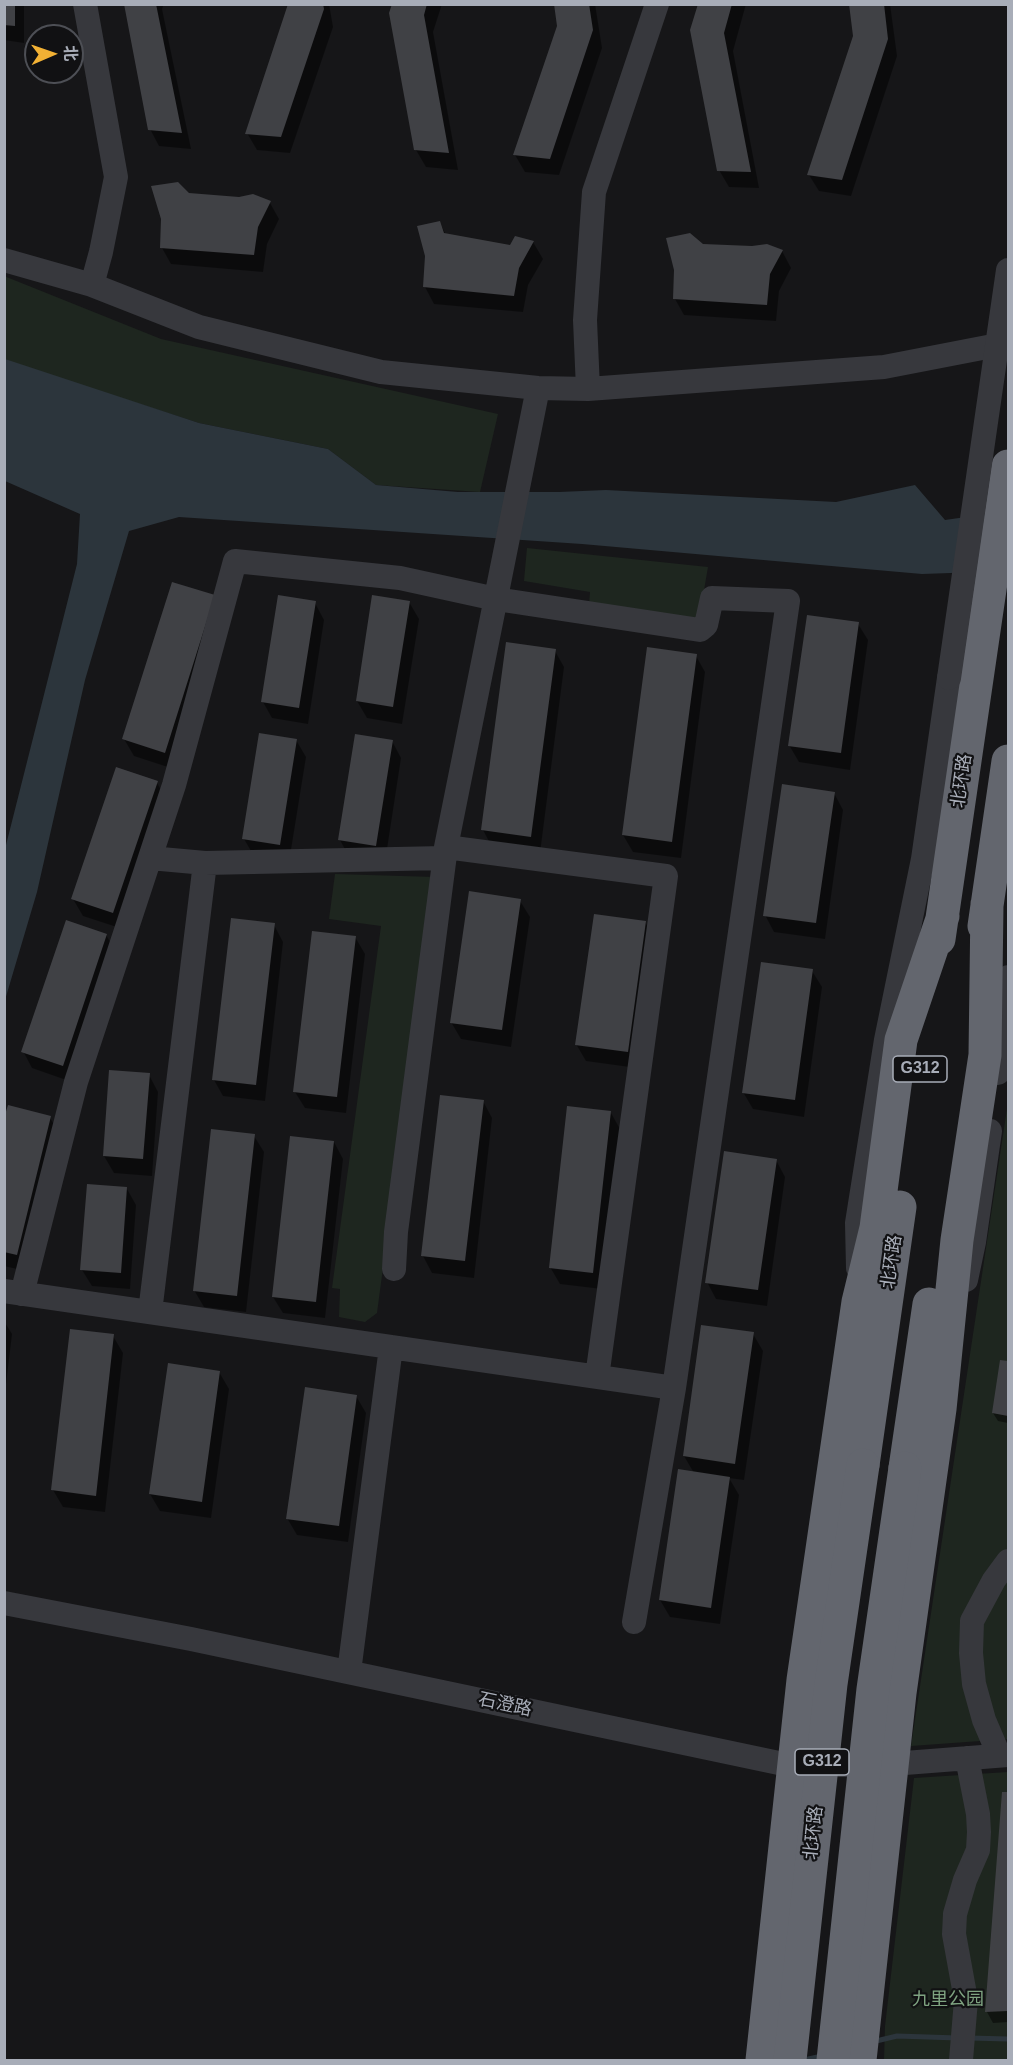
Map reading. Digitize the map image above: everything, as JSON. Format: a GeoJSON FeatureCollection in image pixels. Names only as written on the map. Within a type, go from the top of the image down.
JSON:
{"type":"FeatureCollection","features":[{"type":"Feature","properties":{"kind":"highway","name":"北环路"},"geometry":{"type":"LineString","coordinates":[[790,2061],[831,1684],[943,916],[964,676],[1008,466]]}},
{"type":"Feature","properties":{"kind":"highway","name":"G312"},"geometry":{"type":"LineString","coordinates":[[832,2061],[873,1689],[1008,761]]}},
{"type":"Feature","properties":{"kind":"highway"},"geometry":{"type":"LineString","coordinates":[[860,2061],[900,1693],[940,1409],[957,1240],[985,1055],[987,903]]}},
{"type":"Feature","properties":{"kind":"highway"},"geometry":{"type":"LineString","coordinates":[[762,2061],[804,1668],[858,1302],[876,1228],[901,1040],[943,916]]}},
{"type":"Feature","properties":{"kind":"street"},"geometry":{"type":"LineString","coordinates":[[85,4],[116,177],[92,285]]}},
{"type":"Feature","properties":{"kind":"street"},"geometry":{"type":"LineString","coordinates":[[588,389],[585,320],[594,192],[657,4]]}},
{"type":"Feature","properties":{"kind":"street"},"geometry":{"type":"LineString","coordinates":[[4,260],[92,285],[199,327],[381,372],[538,388],[588,389],[884,367],[1008,343]]}},
{"type":"Feature","properties":{"kind":"street","name":"北环路"},"geometry":{"type":"LineString","coordinates":[[858,1302],[857,1224],[886,1040],[922,859],[964,676],[1008,270]]}},
{"type":"Feature","properties":{"kind":"street"},"geometry":{"type":"LineString","coordinates":[[394,1269],[398,1221],[445,852],[538,388]]}},
{"type":"Feature","properties":{"kind":"street"},"geometry":{"type":"LineString","coordinates":[[634,1622],[674,1388],[788,601],[712,598],[706,625],[700,630],[496,599],[400,578],[235,561],[174,785],[76,1082],[14,1292],[674,1388]]}},
{"type":"Feature","properties":{"kind":"street"},"geometry":{"type":"LineString","coordinates":[[150,858],[205,863],[445,852],[666,876],[597,1377]]}},
{"type":"Feature","properties":{"kind":"street"},"geometry":{"type":"LineString","coordinates":[[150,1312],[205,863]]}},
{"type":"Feature","properties":{"kind":"street"},"geometry":{"type":"LineString","coordinates":[[940,1409],[974,1242],[1000,1058],[1008,977]]}},
{"type":"Feature","properties":{"kind":"street"},"geometry":{"type":"LineString","coordinates":[[349,1672],[391,1347]]}},
{"type":"Feature","properties":{"kind":"street"},"geometry":{"type":"LineString","coordinates":[[1004,1755],[984,1720],[974,1684],[971,1653],[972,1621],[994,1580],[1008,1561]]}},
{"type":"Feature","properties":{"kind":"street","name":"石澄路"},"geometry":{"type":"LineString","coordinates":[[4,1603],[191,1639],[793,1766],[892,1764],[1004,1755]]}},
{"type":"Feature","properties":{"kind":"street"},"geometry":{"type":"LineString","coordinates":[[963,2045],[966,2000],[954,1935],[955,1914],[965,1880],[978,1850],[979,1832],[978,1814],[967,1758]]}},
{"type":"Feature","properties":{"kind":"green space"},"geometry":{"type":"Polygon","coordinates":[[[4,276],[161,339],[498,414],[480,492],[376,485],[328,449],[199,423],[11,363],[5,359],[4,276]]]}},
{"type":"Feature","properties":{"kind":"green space"},"geometry":{"type":"Polygon","coordinates":[[[527,548],[708,567],[699,619],[589,605],[590,592],[524,581],[527,548]]]}},
{"type":"Feature","properties":{"kind":"green space"},"geometry":{"type":"Polygon","coordinates":[[[335,874],[435,877],[377,1313],[365,1322],[339,1317],[340,1289],[332,1288],[381,926],[329,919],[335,874]]]}},
{"type":"Feature","properties":{"kind":"green space"},"geometry":{"type":"Polygon","coordinates":[[[1008,1102],[1008,1739],[911,1746],[1008,1102]]]}},
{"type":"Feature","properties":{"kind":"green space","name":"九里公园"},"geometry":{"type":"Polygon","coordinates":[[[1008,1772],[1008,2060],[884,2060],[885,2026],[914,1778],[1008,1772]]]}},
{"type":"Feature","properties":{"kind":"shaded area"},"geometry":{"type":"Polygon","coordinates":[[[5,359],[199,423],[328,449],[376,485],[458,492],[606,490],[836,502],[915,485],[945,520],[1008,511],[1008,571],[922,574],[582,544],[179,517],[129,531],[85,680],[37,892],[5,1000],[5,849],[77,564],[80,514],[5,481],[5,359]]]}},
{"type":"Feature","properties":{"kind":"building"},"geometry":{"type":"Polygon","coordinates":[[[4,4],[15,4],[15,26],[4,25],[4,4]]]}},
{"type":"Feature","properties":{"kind":"building"},"geometry":{"type":"Polygon","coordinates":[[[124,4],[156,4],[182,133],[148,130],[124,4]]]}},
{"type":"Feature","properties":{"kind":"building"},"geometry":{"type":"Polygon","coordinates":[[[288,4],[323,4],[324,9],[281,137],[245,134],[288,4]]]}},
{"type":"Feature","properties":{"kind":"building"},"geometry":{"type":"Polygon","coordinates":[[[392,4],[427,4],[424,15],[449,153],[414,150],[389,13],[392,4]]]}},
{"type":"Feature","properties":{"kind":"building"},"geometry":{"type":"Polygon","coordinates":[[[554,4],[589,4],[593,30],[550,159],[513,155],[557,26],[554,4]]]}},
{"type":"Feature","properties":{"kind":"building"},"geometry":{"type":"Polygon","coordinates":[[[698,4],[732,4],[724,33],[751,172],[717,171],[690,30],[698,4]]]}},
{"type":"Feature","properties":{"kind":"building"},"geometry":{"type":"Polygon","coordinates":[[[849,4],[884,4],[888,39],[842,180],[807,175],[853,36],[849,4]]]}},
{"type":"Feature","properties":{"kind":"building"},"geometry":{"type":"Polygon","coordinates":[[[178,182],[189,193],[239,197],[253,194],[271,201],[258,227],[254,255],[160,248],[161,219],[151,186],[178,182]]]}},
{"type":"Feature","properties":{"kind":"building"},"geometry":{"type":"Polygon","coordinates":[[[440,221],[444,233],[510,245],[515,236],[534,241],[519,268],[514,296],[423,287],[425,256],[417,226],[440,221]]]}},
{"type":"Feature","properties":{"kind":"building"},"geometry":{"type":"Polygon","coordinates":[[[690,233],[703,244],[752,246],[767,244],[783,250],[770,274],[767,305],[673,299],[674,270],[666,238],[690,233]]]}},
{"type":"Feature","properties":{"kind":"building"},"geometry":{"type":"Polygon","coordinates":[[[172,582],[215,595],[165,753],[122,739],[172,582]]]}},
{"type":"Feature","properties":{"kind":"building"},"geometry":{"type":"Polygon","coordinates":[[[278,595],[316,601],[299,708],[261,702],[278,595]]]}},
{"type":"Feature","properties":{"kind":"building"},"geometry":{"type":"Polygon","coordinates":[[[372,595],[410,601],[393,707],[356,701],[372,595]]]}},
{"type":"Feature","properties":{"kind":"building"},"geometry":{"type":"Polygon","coordinates":[[[807,615],[859,622],[841,753],[788,746],[807,615]]]}},
{"type":"Feature","properties":{"kind":"building"},"geometry":{"type":"Polygon","coordinates":[[[506,642],[556,649],[531,837],[481,830],[506,642]]]}},
{"type":"Feature","properties":{"kind":"building"},"geometry":{"type":"Polygon","coordinates":[[[647,647],[697,654],[672,842],[622,835],[647,647]]]}},
{"type":"Feature","properties":{"kind":"building"},"geometry":{"type":"Polygon","coordinates":[[[259,733],[297,739],[280,845],[242,839],[259,733]]]}},
{"type":"Feature","properties":{"kind":"building"},"geometry":{"type":"Polygon","coordinates":[[[355,734],[393,740],[376,846],[338,840],[355,734]]]}},
{"type":"Feature","properties":{"kind":"building"},"geometry":{"type":"Polygon","coordinates":[[[116,767],[158,781],[113,913],[71,899],[116,767]]]}},
{"type":"Feature","properties":{"kind":"building"},"geometry":{"type":"Polygon","coordinates":[[[782,784],[835,792],[816,923],[763,916],[782,784]]]}},
{"type":"Feature","properties":{"kind":"building"},"geometry":{"type":"Polygon","coordinates":[[[469,891],[521,899],[502,1030],[450,1023],[469,891]]]}},
{"type":"Feature","properties":{"kind":"building"},"geometry":{"type":"Polygon","coordinates":[[[594,914],[646,921],[628,1052],[575,1045],[594,914]]]}},
{"type":"Feature","properties":{"kind":"building"},"geometry":{"type":"Polygon","coordinates":[[[231,918],[275,923],[256,1085],[212,1080],[231,918]]]}},
{"type":"Feature","properties":{"kind":"building"},"geometry":{"type":"Polygon","coordinates":[[[66,920],[107,934],[63,1066],[21,1052],[66,920]]]}},
{"type":"Feature","properties":{"kind":"building"},"geometry":{"type":"Polygon","coordinates":[[[312,931],[356,936],[337,1097],[293,1092],[312,931]]]}},
{"type":"Feature","properties":{"kind":"building"},"geometry":{"type":"Polygon","coordinates":[[[761,962],[813,969],[795,1100],[742,1093],[761,962]]]}},
{"type":"Feature","properties":{"kind":"building"},"geometry":{"type":"Polygon","coordinates":[[[109,1070],[150,1073],[143,1159],[103,1156],[109,1070]]]}},
{"type":"Feature","properties":{"kind":"building"},"geometry":{"type":"Polygon","coordinates":[[[440,1095],[484,1100],[465,1261],[421,1256],[440,1095]]]}},
{"type":"Feature","properties":{"kind":"building"},"geometry":{"type":"Polygon","coordinates":[[[8,1105],[51,1116],[17,1255],[4,1252],[4,1118],[8,1105]]]}},
{"type":"Feature","properties":{"kind":"building"},"geometry":{"type":"Polygon","coordinates":[[[567,1106],[611,1111],[593,1273],[549,1268],[567,1106]]]}},
{"type":"Feature","properties":{"kind":"building"},"geometry":{"type":"Polygon","coordinates":[[[211,1129],[255,1134],[237,1296],[193,1291],[211,1129]]]}},
{"type":"Feature","properties":{"kind":"building"},"geometry":{"type":"Polygon","coordinates":[[[290,1136],[334,1141],[316,1302],[272,1297],[290,1136]]]}},
{"type":"Feature","properties":{"kind":"building"},"geometry":{"type":"Polygon","coordinates":[[[724,1151],[777,1159],[758,1290],[705,1283],[724,1151]]]}},
{"type":"Feature","properties":{"kind":"building"},"geometry":{"type":"Polygon","coordinates":[[[87,1184],[127,1187],[121,1273],[80,1270],[87,1184]]]}},
{"type":"Feature","properties":{"kind":"building"},"geometry":{"type":"Polygon","coordinates":[[[701,1325],[754,1332],[735,1464],[683,1456],[701,1325]]]}},
{"type":"Feature","properties":{"kind":"building"},"geometry":{"type":"Polygon","coordinates":[[[70,1329],[114,1334],[96,1496],[51,1490],[70,1329]]]}},
{"type":"Feature","properties":{"kind":"building"},"geometry":{"type":"Polygon","coordinates":[[[1000,1360],[1008,1361],[1008,1416],[992,1413],[1000,1360]]]}},
{"type":"Feature","properties":{"kind":"building"},"geometry":{"type":"Polygon","coordinates":[[[168,1363],[220,1371],[202,1502],[149,1494],[168,1363]]]}},
{"type":"Feature","properties":{"kind":"building"},"geometry":{"type":"Polygon","coordinates":[[[305,1387],[357,1395],[339,1526],[286,1519],[305,1387]]]}},
{"type":"Feature","properties":{"kind":"building"},"geometry":{"type":"Polygon","coordinates":[[[678,1469],[730,1477],[711,1608],[659,1600],[678,1469]]]}},
{"type":"Feature","properties":{"kind":"building"},"geometry":{"type":"Polygon","coordinates":[[[1002,1792],[1008,1792],[1008,2011],[985,2012],[1002,1792]]]}},
{"type":"Feature","properties":{"kind":"waterway"},"geometry":{"type":"LineString","coordinates":[[872,2042],[897,2036],[958,2038]]}},
{"type":"Feature","properties":{"kind":"waterway"},"geometry":{"type":"LineString","coordinates":[[970,2038],[1008,2039]]}},
{"type":"Feature","properties":{"kind":"waterway"},"geometry":{"type":"LineString","coordinates":[[804,2060],[822,2056]]}}]}
